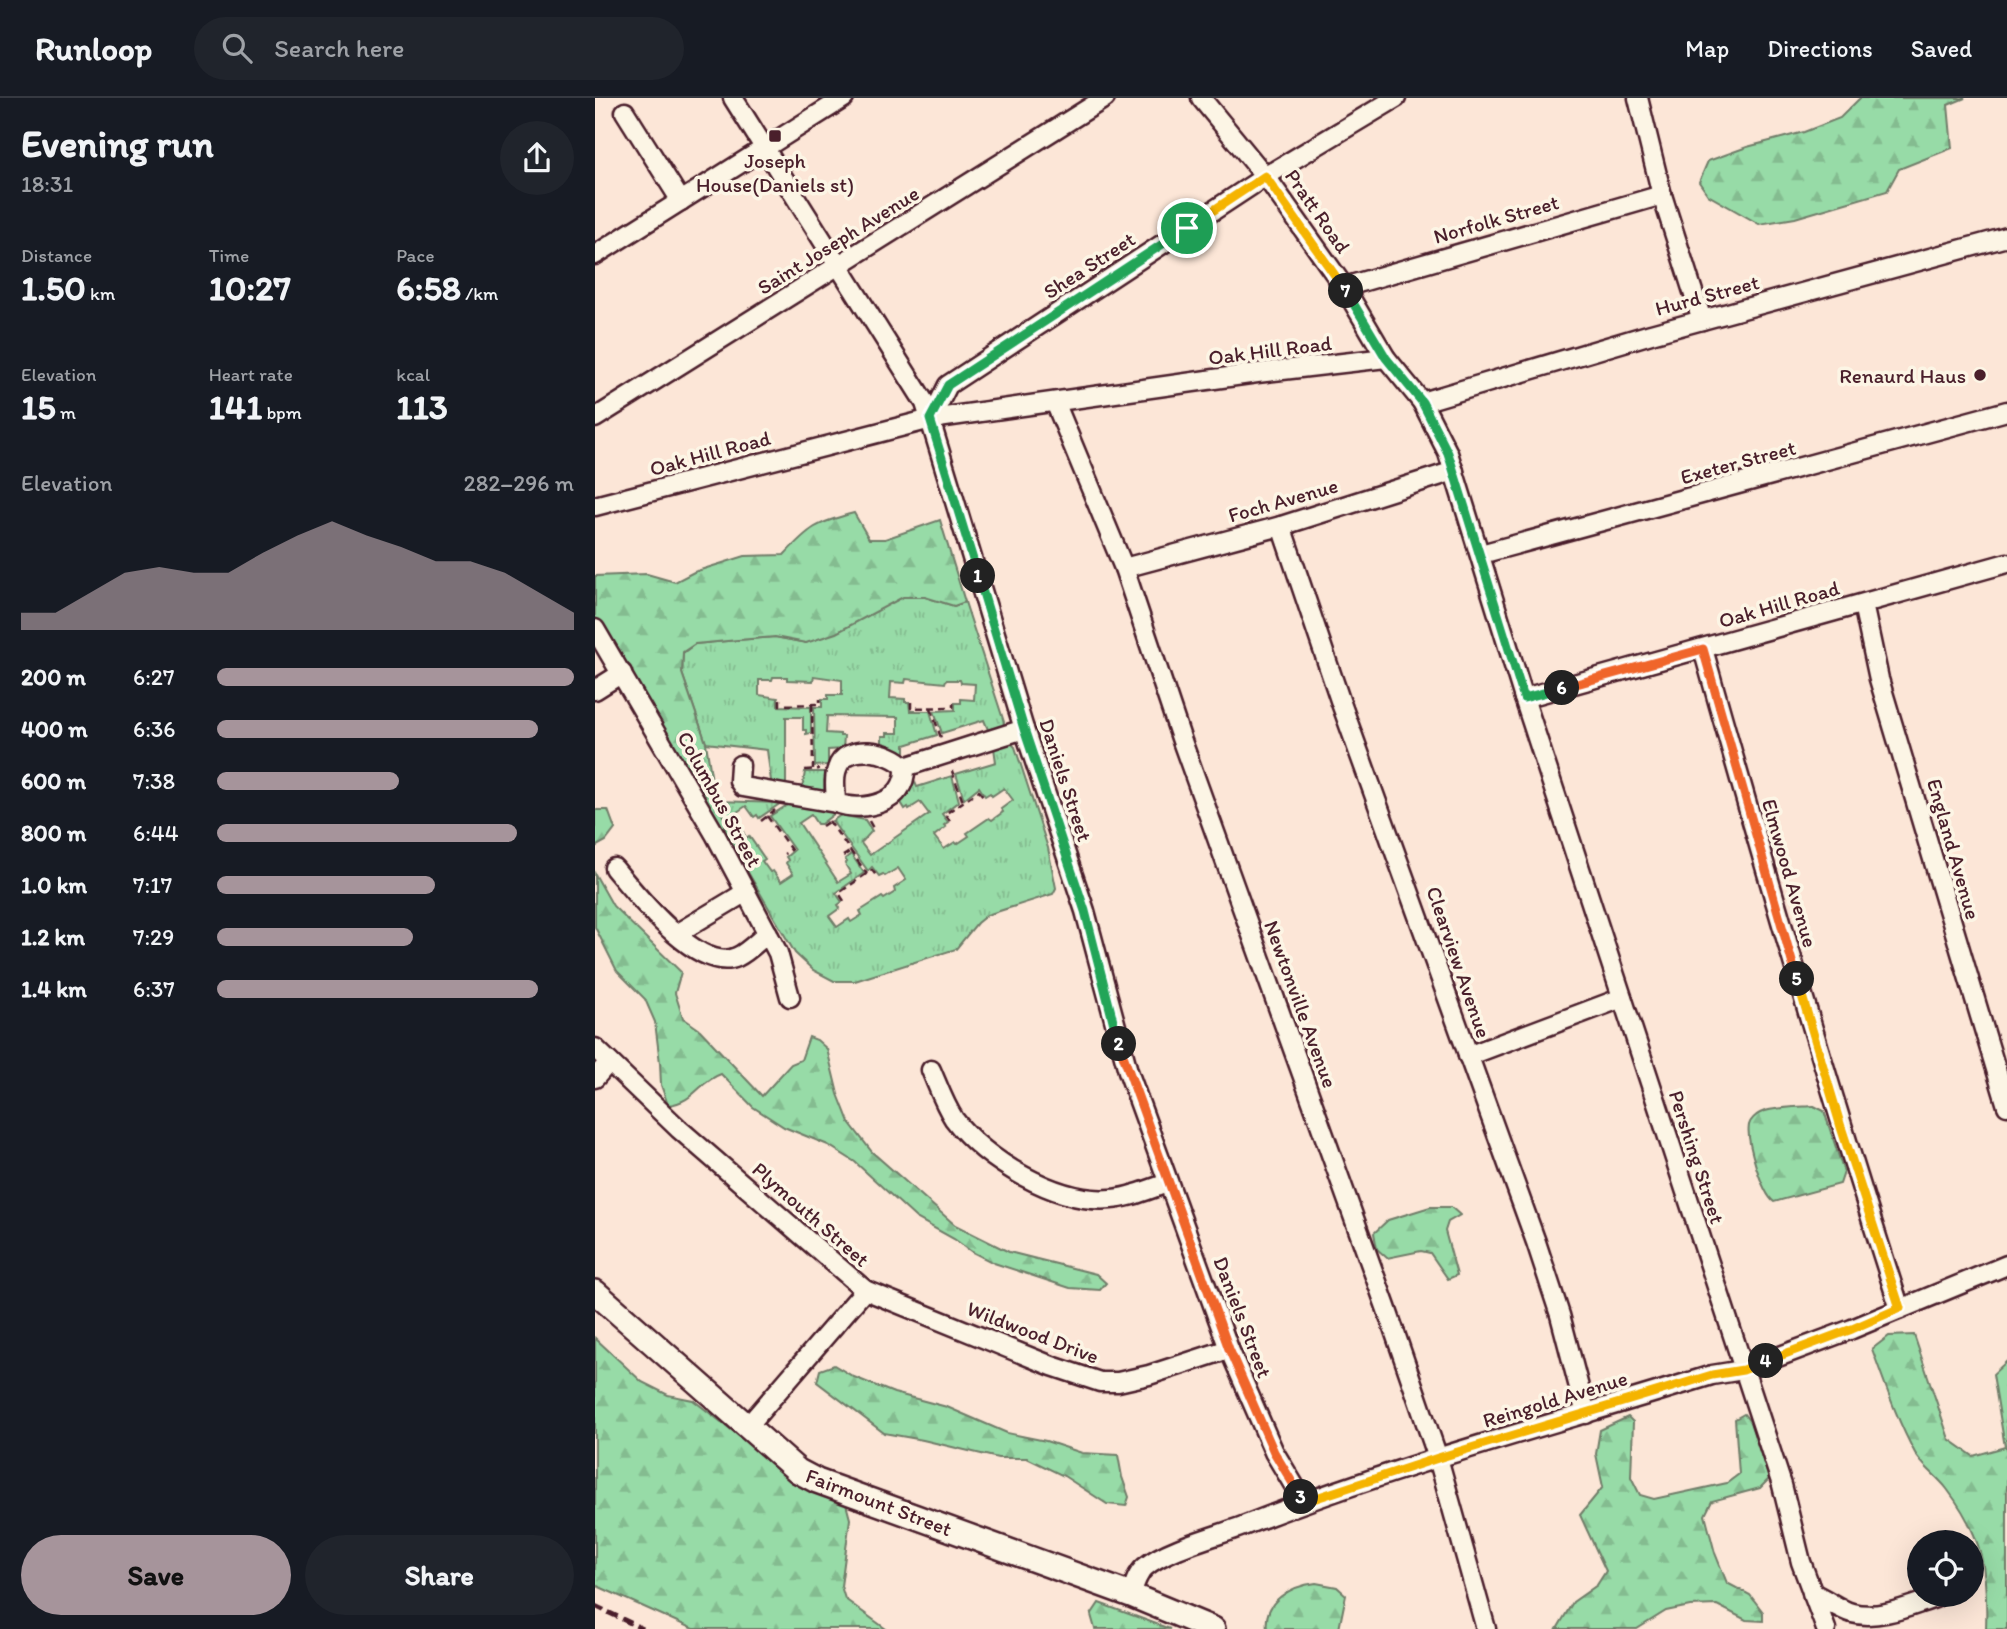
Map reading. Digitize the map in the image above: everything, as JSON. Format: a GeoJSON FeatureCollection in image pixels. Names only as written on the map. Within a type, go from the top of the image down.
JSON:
{"type":"FeatureCollection","features":[{"type":"Feature","properties":{"kind":"main road","name":"Fairmount Street"},"geometry":{"type":"LineString","coordinates":[[595,1292],[798,1471],[817,1481],[1131,1595],[1213,1629]]}},
{"type":"Feature","properties":{"kind":"street","name":"Daniels Street"},"geometry":{"type":"LineString","coordinates":[[733,98],[918,389],[930,419],[1024,729],[1085,911],[1118,1042],[1229,1349],[1274,1452],[1304,1502]]}},
{"type":"Feature","properties":{"kind":"street"},"geometry":{"type":"LineString","coordinates":[[595,255],[844,98]]}},
{"type":"Feature","properties":{"kind":"street","name":"Saint Joseph Avenue"},"geometry":{"type":"LineString","coordinates":[[595,418],[840,267],[1105,98]]}},
{"type":"Feature","properties":{"kind":"street","name":"Pratt Road"},"geometry":{"type":"LineString","coordinates":[[1201,98],[1265,176],[1343,287],[1386,358]]}},
{"type":"Feature","properties":{"kind":"street","name":"Shea Street"},"geometry":{"type":"LineString","coordinates":[[930,419],[948,385],[1265,176],[1396,98]]}},
{"type":"Feature","properties":{"kind":"street"},"geometry":{"type":"LineString","coordinates":[[1638,98],[1662,195],[1702,320]]}},
{"type":"Feature","properties":{"kind":"street"},"geometry":{"type":"LineString","coordinates":[[625,112],[681,201]]}},
{"type":"Feature","properties":{"kind":"street","name":"Norfolk Street"},"geometry":{"type":"LineString","coordinates":[[1343,287],[1662,195]]}},
{"type":"Feature","properties":{"kind":"street","name":"Hurd Street"},"geometry":{"type":"LineString","coordinates":[[1422,402],[1702,320],[2007,237]]}},
{"type":"Feature","properties":{"kind":"street"},"geometry":{"type":"LineString","coordinates":[[1386,358],[1422,402],[1448,453],[1524,698]]}},
{"type":"Feature","properties":{"kind":"street","name":"Oak Hill Road"},"geometry":{"type":"LineString","coordinates":[[595,506],[930,419],[1257,373],[1386,358]]}},
{"type":"Feature","properties":{"kind":"street","name":"Newtonville Avenue"},"geometry":{"type":"LineString","coordinates":[[1055,402],[1124,568],[1191,765],[1386,1307],[1438,1458],[1486,1629]]}},
{"type":"Feature","properties":{"kind":"street","name":"Exeter Street"},"geometry":{"type":"LineString","coordinates":[[1481,554],[2007,411]]}},
{"type":"Feature","properties":{"kind":"street","name":"Foch Avenue"},"geometry":{"type":"LineString","coordinates":[[1124,568],[1281,526],[1454,471]]}},
{"type":"Feature","properties":{"kind":"street","name":"Clearview Avenue"},"geometry":{"type":"LineString","coordinates":[[1281,526],[1341,703],[1540,1254],[1560,1315],[1586,1414]]}},
{"type":"Feature","properties":{"kind":"street","name":"Oak Hill Road"},"geometry":{"type":"LineString","coordinates":[[1524,698],[2007,563]]}},
{"type":"Feature","properties":{"kind":"street","name":"England Avenue"},"geometry":{"type":"LineString","coordinates":[[1863,604],[1879,679],[2007,1106]]}},
{"type":"Feature","properties":{"kind":"street","name":"Columbus Street"},"geometry":{"type":"LineString","coordinates":[[595,629],[768,933],[778,953],[790,998]]}},
{"type":"Feature","properties":{"kind":"street","name":"Elmwood Avenue"},"geometry":{"type":"LineString","coordinates":[[1703,649],[1822,1063],[1900,1308]]}},
{"type":"Feature","properties":{"kind":"street"},"geometry":{"type":"LineString","coordinates":[[595,690],[622,673]]}},
{"type":"Feature","properties":{"kind":"street","name":"Pershing Street"},"geometry":{"type":"LineString","coordinates":[[1524,698],[1782,1485],[1793,1537],[1826,1629]]}},
{"type":"Feature","properties":{"kind":"street"},"geometry":{"type":"LineString","coordinates":[[905,767],[1024,729]]}},
{"type":"Feature","properties":{"kind":"street"},"geometry":{"type":"LineString","coordinates":[[836,803],[837,767],[847,756],[862,752],[880,753],[895,758],[905,767]]}},
{"type":"Feature","properties":{"kind":"street"},"geometry":{"type":"LineString","coordinates":[[740,765],[739,780],[743,788],[855,808],[864,808],[888,798],[903,783],[905,767]]}},
{"type":"Feature","properties":{"kind":"street"},"geometry":{"type":"LineString","coordinates":[[614,868],[656,918],[713,958],[736,958],[768,933]]}},
{"type":"Feature","properties":{"kind":"street"},"geometry":{"type":"LineString","coordinates":[[676,934],[746,892]]}},
{"type":"Feature","properties":{"kind":"street"},"geometry":{"type":"LineString","coordinates":[[1468,1056],[1622,998]]}},
{"type":"Feature","properties":{"kind":"street","name":"Plymouth Street"},"geometry":{"type":"LineString","coordinates":[[595,1048],[679,1129],[865,1290],[747,1427]]}},
{"type":"Feature","properties":{"kind":"street"},"geometry":{"type":"LineString","coordinates":[[595,1078],[609,1062]]}},
{"type":"Feature","properties":{"kind":"street"},"geometry":{"type":"LineString","coordinates":[[931,1070],[951,1114],[968,1136],[994,1158],[1023,1175],[1064,1193],[1101,1200],[1124,1197],[1168,1183]]}},
{"type":"Feature","properties":{"kind":"street","name":"Reingold Avenue"},"geometry":{"type":"LineString","coordinates":[[1131,1595],[1141,1571],[1150,1563],[1179,1549],[1304,1502],[1438,1458],[1712,1375],[1743,1370],[1852,1329],[2007,1265]]}},
{"type":"Feature","properties":{"kind":"street","name":"Wildwood Drive"},"geometry":{"type":"LineString","coordinates":[[865,1290],[1052,1366],[1100,1382],[1127,1381],[1149,1376],[1229,1349]]}},
{"type":"Feature","properties":{"kind":"street"},"geometry":{"type":"LineString","coordinates":[[1812,1593],[1828,1599],[1850,1613],[1867,1615],[1907,1607]]}},
{"type":"Feature","properties":{"kind":"path"},"geometry":{"type":"LineString","coordinates":[[779,699],[780,705],[820,704],[820,699]]}},
{"type":"Feature","properties":{"kind":"path"},"geometry":{"type":"LineString","coordinates":[[911,702],[911,708],[953,708],[953,702]]}},
{"type":"Feature","properties":{"kind":"path"},"geometry":{"type":"LineString","coordinates":[[812,704],[813,769]]}},
{"type":"Feature","properties":{"kind":"path"},"geometry":{"type":"LineString","coordinates":[[931,708],[940,734]]}},
{"type":"Feature","properties":{"kind":"path"},"geometry":{"type":"LineString","coordinates":[[806,736],[813,736]]}},
{"type":"Feature","properties":{"kind":"path"},"geometry":{"type":"LineString","coordinates":[[954,775],[963,802]]}},
{"type":"Feature","properties":{"kind":"path"},"geometry":{"type":"LineString","coordinates":[[950,821],[945,814],[979,791],[983,797]]}},
{"type":"Feature","properties":{"kind":"path"},"geometry":{"type":"LineString","coordinates":[[767,816],[791,850],[784,854]]}},
{"type":"Feature","properties":{"kind":"path"},"geometry":{"type":"LineString","coordinates":[[829,821],[867,874]]}},
{"type":"Feature","properties":{"kind":"path"},"geometry":{"type":"LineString","coordinates":[[843,856],[851,851]]}},
{"type":"Feature","properties":{"kind":"path"},"geometry":{"type":"LineString","coordinates":[[844,901],[839,893],[872,870],[877,877]]}},
{"type":"Feature","properties":{"kind":"green space"},"geometry":{"type":"Polygon","coordinates":[[[1860,98],[1965,98],[1948,105],[1952,148],[1899,169],[1887,191],[1795,218],[1759,224],[1708,195],[1699,182],[1708,161],[1747,147],[1804,132],[1840,118],[1860,98]]]}},
{"type":"Feature","properties":{"kind":"green space"},"geometry":{"type":"Polygon","coordinates":[[[854,513],[869,539],[885,539],[940,520],[965,602],[954,606],[925,597],[903,597],[836,633],[806,643],[775,637],[695,644],[683,652],[682,673],[706,743],[714,794],[725,821],[725,833],[719,831],[595,617],[595,576],[647,574],[675,582],[694,572],[745,556],[784,555],[815,527],[854,513]]]}},
{"type":"Feature","properties":{"kind":"green space"},"geometry":{"type":"Polygon","coordinates":[[[903,597],[925,597],[954,606],[965,602],[1004,722],[1003,727],[989,732],[984,720],[942,733],[934,711],[955,710],[955,703],[961,703],[961,699],[974,700],[975,684],[961,683],[960,680],[946,680],[945,683],[906,679],[905,683],[891,682],[890,698],[905,699],[905,702],[909,702],[910,711],[930,711],[937,735],[905,745],[905,754],[882,744],[882,736],[898,733],[898,717],[827,716],[826,733],[844,736],[843,749],[828,750],[828,765],[815,766],[814,707],[822,707],[822,699],[828,699],[828,695],[842,695],[842,680],[814,676],[813,681],[773,677],[772,680],[759,680],[759,695],[778,698],[778,706],[811,707],[811,733],[806,734],[806,730],[803,730],[803,717],[786,717],[786,788],[802,789],[805,772],[825,772],[824,793],[774,788],[767,750],[706,743],[682,673],[683,653],[695,644],[775,637],[806,643],[903,597]]]}},
{"type":"Feature","properties":{"kind":"green space"},"geometry":{"type":"Polygon","coordinates":[[[1010,742],[1015,747],[1048,848],[1056,888],[1053,894],[987,915],[956,949],[855,981],[834,981],[813,970],[795,953],[725,833],[725,821],[717,801],[781,803],[759,818],[757,815],[754,817],[746,806],[734,814],[746,838],[749,836],[765,859],[762,861],[781,882],[793,874],[786,863],[786,857],[794,850],[770,816],[789,804],[835,813],[821,824],[817,824],[811,815],[799,823],[838,882],[851,874],[845,859],[851,854],[864,873],[836,893],[842,902],[838,905],[840,908],[829,916],[837,927],[862,915],[860,911],[895,892],[894,888],[906,880],[898,868],[885,876],[879,876],[872,867],[868,871],[832,821],[841,815],[865,820],[872,831],[861,843],[870,855],[929,814],[920,802],[905,809],[900,801],[909,790],[913,777],[917,787],[952,776],[959,801],[942,814],[948,822],[944,825],[946,827],[934,836],[944,849],[955,842],[957,844],[969,836],[967,833],[1003,812],[1001,809],[1013,800],[1004,788],[992,796],[990,793],[985,796],[979,787],[964,799],[956,774],[996,762],[994,748],[1010,742]]]}},
{"type":"Feature","properties":{"kind":"green space"},"geometry":{"type":"Polygon","coordinates":[[[595,810],[608,810],[615,829],[606,841],[595,847],[595,810]]]}},
{"type":"Feature","properties":{"kind":"green space"},"geometry":{"type":"Polygon","coordinates":[[[595,874],[613,906],[681,972],[675,993],[683,1018],[700,1030],[762,1096],[791,1064],[801,1060],[809,1037],[817,1040],[827,1049],[838,1094],[849,1122],[872,1152],[955,1225],[1009,1252],[1096,1274],[1106,1283],[1100,1290],[1070,1288],[994,1263],[972,1252],[916,1218],[855,1162],[828,1145],[784,1127],[753,1107],[721,1074],[691,1096],[668,1105],[661,1085],[655,1022],[645,999],[617,971],[595,927],[595,874]]]}},
{"type":"Feature","properties":{"kind":"green space"},"geometry":{"type":"Polygon","coordinates":[[[1814,1106],[1824,1111],[1844,1172],[1840,1184],[1774,1202],[1769,1197],[1756,1166],[1750,1143],[1750,1123],[1755,1116],[1765,1111],[1814,1106]]]}},
{"type":"Feature","properties":{"kind":"green space"},"geometry":{"type":"Polygon","coordinates":[[[1430,1207],[1451,1207],[1460,1215],[1448,1222],[1445,1231],[1457,1275],[1448,1279],[1430,1253],[1421,1251],[1387,1258],[1377,1249],[1374,1233],[1388,1220],[1430,1207]]]}},
{"type":"Feature","properties":{"kind":"green space"},"geometry":{"type":"Polygon","coordinates":[[[1914,1335],[1949,1439],[1973,1456],[2005,1447],[1993,1374],[2007,1361],[2007,1629],[1986,1629],[1984,1530],[1972,1530],[1947,1489],[1915,1453],[1897,1415],[1872,1349],[1889,1336],[1914,1335]]]}},
{"type":"Feature","properties":{"kind":"green space"},"geometry":{"type":"Polygon","coordinates":[[[595,1338],[642,1382],[668,1395],[693,1400],[802,1485],[846,1504],[850,1519],[841,1586],[845,1599],[886,1629],[693,1629],[595,1585],[595,1338]]]}},
{"type":"Feature","properties":{"kind":"green space"},"geometry":{"type":"Polygon","coordinates":[[[834,1365],[854,1377],[894,1393],[947,1407],[1007,1433],[1046,1441],[1082,1453],[1118,1455],[1129,1497],[1126,1506],[1107,1504],[1064,1476],[1027,1458],[998,1458],[884,1433],[817,1382],[820,1370],[834,1365]]]}},
{"type":"Feature","properties":{"kind":"green space"},"geometry":{"type":"Polygon","coordinates":[[[1744,1414],[1750,1422],[1769,1479],[1760,1488],[1712,1501],[1705,1515],[1715,1553],[1727,1583],[1750,1595],[1763,1612],[1763,1621],[1746,1620],[1717,1605],[1690,1606],[1666,1611],[1637,1629],[1557,1629],[1573,1602],[1597,1585],[1606,1571],[1580,1515],[1603,1487],[1596,1454],[1600,1430],[1628,1417],[1633,1422],[1631,1477],[1640,1495],[1654,1499],[1727,1483],[1739,1474],[1735,1419],[1744,1414]]]}},
{"type":"Feature","properties":{"kind":"green space"},"geometry":{"type":"Polygon","coordinates":[[[1316,1583],[1337,1587],[1346,1595],[1339,1629],[1267,1629],[1267,1619],[1274,1602],[1289,1591],[1316,1583]]]}},
{"type":"Feature","properties":{"kind":"green space"},"geometry":{"type":"Polygon","coordinates":[[[1099,1603],[1170,1629],[1095,1629],[1091,1615],[1099,1603]]]}},
{"type":"Feature","properties":{"kind":"railway"},"geometry":{"type":"LineString","coordinates":[[595,1606],[643,1629]]}},
{"type":"Feature","properties":{"kind":"place","name":"Joseph House(Daniels st)"},"geometry":{"type":"Point","coordinates":[775,136]}},
{"type":"Feature","properties":{"kind":"place","name":"Renaurd Haus"},"geometry":{"type":"Point","coordinates":[1980,375]}},
{"type":"Feature","properties":{"kind":"route"},"geometry":{"type":"LineString","coordinates":[[1265,176],[1269,181],[1343,287],[1386,358],[1412,388],[1431,418],[1448,453],[1524,698],[1703,649],[1841,1127],[1900,1308],[1743,1370],[1712,1375],[1438,1458],[1304,1502],[1274,1452],[1229,1349],[1128,1071],[1118,1042],[1085,911],[1024,729],[930,419],[948,385],[1187,228],[1265,176]]}}]}
